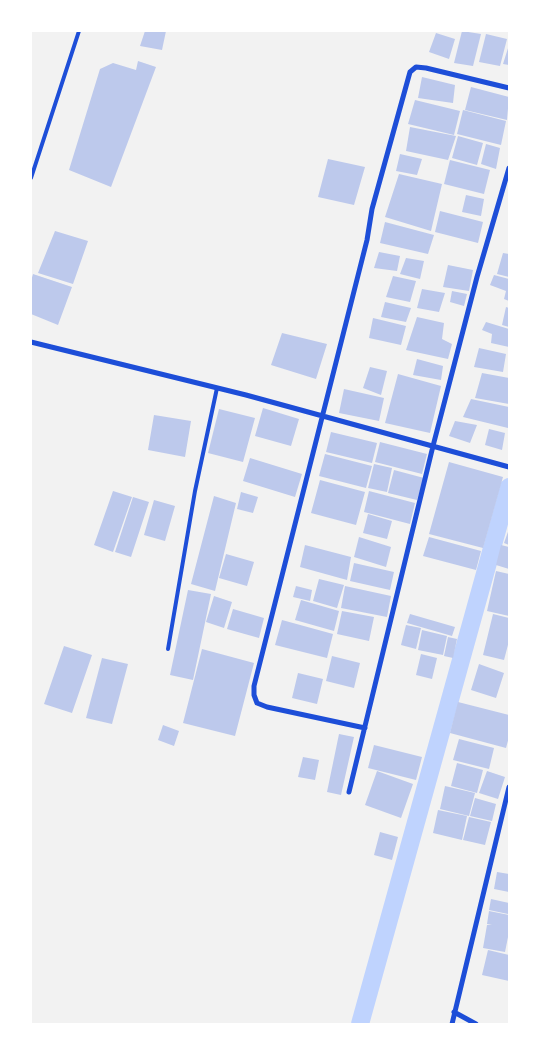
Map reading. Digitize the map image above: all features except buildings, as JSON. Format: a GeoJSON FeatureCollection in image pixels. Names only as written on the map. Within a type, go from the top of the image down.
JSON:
{"type":"FeatureCollection","features":[{"type":"Feature","properties":{"kind":"street"},"geometry":{"type":"LineString","coordinates":[[365,728],[267,708],[257,703],[254,696],[254,686],[367,240],[372,208],[410,72],[416,67],[426,68],[509,88]]}},
{"type":"Feature","properties":{"kind":"street"},"geometry":{"type":"LineString","coordinates":[[350,792],[433,446],[477,277],[509,168]]}},
{"type":"Feature","properties":{"kind":"street"},"geometry":{"type":"LineString","coordinates":[[31,342],[217,388],[509,468]]}},
{"type":"Feature","properties":{"kind":"street"},"geometry":{"type":"LineString","coordinates":[[452,1024],[509,788]]}},
{"type":"Feature","properties":{"kind":"street"},"geometry":{"type":"LineString","coordinates":[[454,1012],[476,1024]]}},
{"type":"Feature","properties":{"kind":"lane"},"geometry":{"type":"LineString","coordinates":[[31,178],[79,31]]}},
{"type":"Feature","properties":{"kind":"lane"},"geometry":{"type":"LineString","coordinates":[[168,649],[195,491],[217,388]]}},
{"type":"Feature","properties":{"kind":"waterway"},"geometry":{"type":"LineString","coordinates":[[360,1024],[509,487]]}}]}
